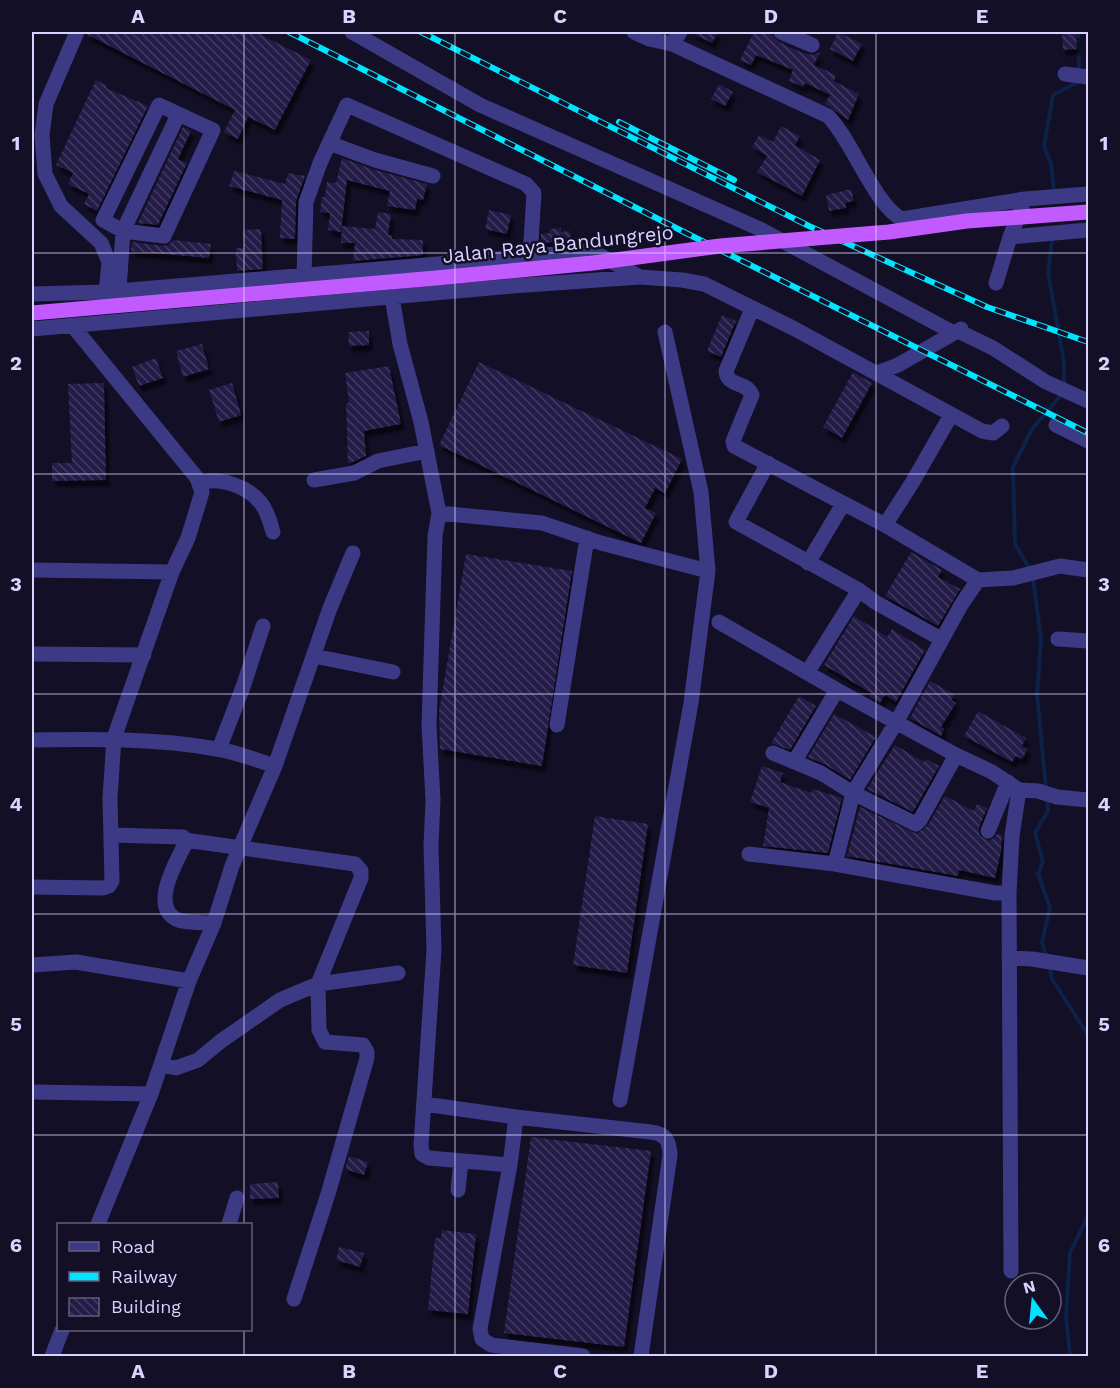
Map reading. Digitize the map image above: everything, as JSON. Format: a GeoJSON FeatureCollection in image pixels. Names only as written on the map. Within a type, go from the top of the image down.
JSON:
{"type":"FeatureCollection","features":[{"type":"Feature","properties":{"kind":"main road","name":"Jalan Raya Bandungrejo"},"geometry":{"type":"LineString","coordinates":[[32,313],[458,276],[593,263],[720,246],[889,232],[967,221],[1089,212]]}},
{"type":"Feature","properties":{"kind":"street"},"geometry":{"type":"LineString","coordinates":[[77,32],[46,104],[42,135],[45,174],[61,206],[101,243],[109,262],[113,291]]}},
{"type":"Feature","properties":{"kind":"street"},"geometry":{"type":"LineString","coordinates":[[352,32],[480,105],[760,230],[960,329],[1046,382],[1089,401]]}},
{"type":"Feature","properties":{"kind":"street"},"geometry":{"type":"LineString","coordinates":[[634,32],[649,39],[676,38],[828,116],[838,126],[873,186],[895,216],[902,219],[1025,199],[1089,194]]}},
{"type":"Feature","properties":{"kind":"street"},"geometry":{"type":"LineString","coordinates":[[781,32],[812,45]]}},
{"type":"Feature","properties":{"kind":"street"},"geometry":{"type":"LineString","coordinates":[[159,105],[178,115],[213,130],[165,236],[123,231],[103,220],[159,105]]}},
{"type":"Feature","properties":{"kind":"street"},"geometry":{"type":"LineString","coordinates":[[304,276],[306,202],[347,105],[526,184],[534,193],[530,257]]}},
{"type":"Feature","properties":{"kind":"street"},"geometry":{"type":"LineString","coordinates":[[113,291],[123,231],[178,115]]}},
{"type":"Feature","properties":{"kind":"street"},"geometry":{"type":"LineString","coordinates":[[329,143],[375,160],[433,176]]}},
{"type":"Feature","properties":{"kind":"street"},"geometry":{"type":"LineString","coordinates":[[996,283],[1025,199]]}},
{"type":"Feature","properties":{"kind":"street"},"geometry":{"type":"LineString","coordinates":[[1010,237],[1089,230]]}},
{"type":"Feature","properties":{"kind":"street"},"geometry":{"type":"LineString","coordinates":[[32,294],[113,291],[592,251],[640,277]]}},
{"type":"Feature","properties":{"kind":"street"},"geometry":{"type":"LineString","coordinates":[[32,329],[512,286],[640,277],[682,279],[704,284],[793,328],[987,433],[995,432],[1002,426]]}},
{"type":"Feature","properties":{"kind":"street"},"geometry":{"type":"LineString","coordinates":[[392,297],[400,344],[427,451],[439,513],[435,536],[429,725],[433,800],[431,846],[434,950],[422,1154],[429,1158],[510,1165]]}},
{"type":"Feature","properties":{"kind":"street"},"geometry":{"type":"LineString","coordinates":[[752,309],[726,371],[728,378],[746,386],[752,395],[734,446],[885,525],[978,580],[1013,578],[1060,566],[1089,570]]}},
{"type":"Feature","properties":{"kind":"street"},"geometry":{"type":"LineString","coordinates":[[32,887],[97,889],[109,886],[112,881],[110,798],[114,738],[172,572],[188,538],[202,492],[200,484],[72,325]]}},
{"type":"Feature","properties":{"kind":"street"},"geometry":{"type":"LineString","coordinates":[[877,374],[898,365],[960,329]]}},
{"type":"Feature","properties":{"kind":"street"},"geometry":{"type":"LineString","coordinates":[[620,1100],[691,703],[708,571],[700,492],[665,332]]}},
{"type":"Feature","properties":{"kind":"street"},"geometry":{"type":"LineString","coordinates":[[885,525],[951,415]]}},
{"type":"Feature","properties":{"kind":"street"},"geometry":{"type":"LineString","coordinates":[[1056,424],[1089,441]]}},
{"type":"Feature","properties":{"kind":"street"},"geometry":{"type":"LineString","coordinates":[[314,480],[354,473],[378,461],[427,451]]}},
{"type":"Feature","properties":{"kind":"street"},"geometry":{"type":"LineString","coordinates":[[768,463],[736,522],[859,590],[941,639]]}},
{"type":"Feature","properties":{"kind":"street"},"geometry":{"type":"LineString","coordinates":[[200,484],[205,481],[221,481],[260,500],[273,532]]}},
{"type":"Feature","properties":{"kind":"street"},"geometry":{"type":"LineString","coordinates":[[808,563],[843,504]]}},
{"type":"Feature","properties":{"kind":"street"},"geometry":{"type":"LineString","coordinates":[[439,513],[542,523],[587,538],[708,571]]}},
{"type":"Feature","properties":{"kind":"street"},"geometry":{"type":"LineString","coordinates":[[557,725],[587,538]]}},
{"type":"Feature","properties":{"kind":"street"},"geometry":{"type":"LineString","coordinates":[[98,1223],[151,1094],[189,981],[214,922],[240,847],[274,766],[330,608],[353,553]]}},
{"type":"Feature","properties":{"kind":"street"},"geometry":{"type":"LineString","coordinates":[[32,570],[172,572]]}},
{"type":"Feature","properties":{"kind":"street"},"geometry":{"type":"LineString","coordinates":[[835,864],[853,793],[897,722],[941,639],[978,580]]}},
{"type":"Feature","properties":{"kind":"street"},"geometry":{"type":"LineString","coordinates":[[807,673],[859,590]]}},
{"type":"Feature","properties":{"kind":"street"},"geometry":{"type":"LineString","coordinates":[[719,622],[837,690],[1013,786],[1057,797],[1089,800]]}},
{"type":"Feature","properties":{"kind":"street"},"geometry":{"type":"LineString","coordinates":[[219,749],[243,687],[262,626]]}},
{"type":"Feature","properties":{"kind":"street"},"geometry":{"type":"LineString","coordinates":[[1058,639],[1089,641]]}},
{"type":"Feature","properties":{"kind":"street"},"geometry":{"type":"LineString","coordinates":[[32,654],[144,655]]}},
{"type":"Feature","properties":{"kind":"street"},"geometry":{"type":"LineString","coordinates":[[314,656],[393,672]]}},
{"type":"Feature","properties":{"kind":"street"},"geometry":{"type":"LineString","coordinates":[[794,762],[837,690]]}},
{"type":"Feature","properties":{"kind":"street"},"geometry":{"type":"LineString","coordinates":[[32,740],[114,738],[162,741],[219,749],[274,766]]}},
{"type":"Feature","properties":{"kind":"street"},"geometry":{"type":"LineString","coordinates":[[773,753],[821,773],[853,793],[916,824],[957,756]]}},
{"type":"Feature","properties":{"kind":"street"},"geometry":{"type":"LineString","coordinates":[[988,831],[1013,786]]}},
{"type":"Feature","properties":{"kind":"street"},"geometry":{"type":"LineString","coordinates":[[1011,1271],[1009,958],[1013,786]]}},
{"type":"Feature","properties":{"kind":"street"},"geometry":{"type":"LineString","coordinates":[[111,835],[177,836],[185,840],[355,864],[360,868],[361,878],[318,984],[319,1030],[325,1042],[363,1045],[367,1058],[328,1194],[294,1299]]}},
{"type":"Feature","properties":{"kind":"street"},"geometry":{"type":"LineString","coordinates":[[185,840],[165,891],[167,908],[178,920],[214,922]]}},
{"type":"Feature","properties":{"kind":"street"},"geometry":{"type":"LineString","coordinates":[[749,855],[835,864],[994,893],[1010,893]]}},
{"type":"Feature","properties":{"kind":"street"},"geometry":{"type":"LineString","coordinates":[[1009,958],[1032,959],[1089,968]]}},
{"type":"Feature","properties":{"kind":"street"},"geometry":{"type":"LineString","coordinates":[[32,965],[76,962],[189,981]]}},
{"type":"Feature","properties":{"kind":"street"},"geometry":{"type":"LineString","coordinates":[[161,1065],[176,1068],[198,1060],[280,1000],[318,984],[398,973]]}},
{"type":"Feature","properties":{"kind":"street"},"geometry":{"type":"LineString","coordinates":[[32,1092],[151,1094]]}},
{"type":"Feature","properties":{"kind":"street"},"geometry":{"type":"LineString","coordinates":[[424,1104],[662,1134],[669,1143],[670,1155],[641,1356]]}},
{"type":"Feature","properties":{"kind":"street"},"geometry":{"type":"LineString","coordinates":[[516,1117],[510,1165],[480,1329],[482,1339],[491,1344],[583,1356]]}},
{"type":"Feature","properties":{"kind":"street"},"geometry":{"type":"LineString","coordinates":[[458,1190],[461,1161]]}},
{"type":"Feature","properties":{"kind":"street"},"geometry":{"type":"LineString","coordinates":[[229,1223],[237,1198]]}},
{"type":"Feature","properties":{"kind":"street"},"geometry":{"type":"LineString","coordinates":[[52,1356],[61,1331]]}},
{"type":"Feature","properties":{"kind":"building"},"geometry":{"type":"Polygon","coordinates":[[[87,32],[255,32],[311,60],[275,130],[248,117],[238,139],[224,132],[235,110],[86,34],[87,32]]]}},
{"type":"Feature","properties":{"kind":"building"},"geometry":{"type":"Polygon","coordinates":[[[690,32],[718,32],[712,43],[690,32]]]}},
{"type":"Feature","properties":{"kind":"building"},"geometry":{"type":"Polygon","coordinates":[[[754,32],[772,35],[779,42],[802,53],[813,55],[820,52],[814,65],[836,75],[834,81],[859,94],[848,120],[825,104],[830,95],[805,83],[803,87],[789,81],[793,70],[756,55],[751,65],[740,60],[754,32]]]}},
{"type":"Feature","properties":{"kind":"building"},"geometry":{"type":"Polygon","coordinates":[[[838,32],[862,44],[853,61],[830,49],[838,32]]]}},
{"type":"Feature","properties":{"kind":"building"},"geometry":{"type":"Polygon","coordinates":[[[1062,32],[1076,32],[1077,49],[1063,50],[1062,32]]]}},
{"type":"Feature","properties":{"kind":"building"},"geometry":{"type":"Polygon","coordinates":[[[96,80],[107,86],[106,88],[148,106],[97,211],[84,204],[89,194],[68,184],[73,173],[56,165],[96,80]]]}},
{"type":"Feature","properties":{"kind":"building"},"geometry":{"type":"Polygon","coordinates":[[[719,84],[733,92],[725,106],[711,99],[719,84]]]}},
{"type":"Feature","properties":{"kind":"building"},"geometry":{"type":"Polygon","coordinates":[[[781,126],[800,136],[795,145],[820,160],[802,196],[757,172],[767,156],[752,147],[759,135],[773,142],[781,126]]]}},
{"type":"Feature","properties":{"kind":"building"},"geometry":{"type":"Polygon","coordinates":[[[183,127],[191,131],[178,159],[187,163],[158,225],[138,223],[183,127]]]}},
{"type":"Feature","properties":{"kind":"building"},"geometry":{"type":"Polygon","coordinates":[[[342,158],[427,184],[423,200],[417,199],[415,210],[387,206],[390,191],[347,180],[341,232],[328,230],[330,213],[320,212],[322,197],[325,197],[327,182],[336,183],[342,158]]]}},
{"type":"Feature","properties":{"kind":"building"},"geometry":{"type":"Polygon","coordinates":[[[234,171],[285,184],[288,173],[305,176],[296,201],[295,239],[280,238],[282,200],[229,186],[234,171]]]}},
{"type":"Feature","properties":{"kind":"building"},"geometry":{"type":"Polygon","coordinates":[[[851,189],[854,201],[845,203],[846,208],[829,211],[826,195],[851,189]]]}},
{"type":"Feature","properties":{"kind":"building"},"geometry":{"type":"Polygon","coordinates":[[[489,210],[511,215],[507,234],[485,229],[489,210]]]}},
{"type":"Feature","properties":{"kind":"building"},"geometry":{"type":"Polygon","coordinates":[[[378,212],[391,214],[388,235],[392,235],[392,239],[423,240],[423,255],[353,261],[355,243],[341,243],[342,226],[375,229],[378,212]]]}},
{"type":"Feature","properties":{"kind":"building"},"geometry":{"type":"Polygon","coordinates":[[[561,228],[561,232],[570,231],[571,241],[541,243],[541,234],[550,233],[550,229],[561,228]]]}},
{"type":"Feature","properties":{"kind":"building"},"geometry":{"type":"Polygon","coordinates":[[[261,229],[263,269],[237,271],[236,248],[244,248],[243,230],[261,229]]]}},
{"type":"Feature","properties":{"kind":"building"},"geometry":{"type":"Polygon","coordinates":[[[173,240],[211,244],[209,258],[131,251],[132,242],[163,246],[173,240]]]}},
{"type":"Feature","properties":{"kind":"building"},"geometry":{"type":"Polygon","coordinates":[[[722,315],[736,321],[721,357],[707,351],[722,315]]]}},
{"type":"Feature","properties":{"kind":"building"},"geometry":{"type":"Polygon","coordinates":[[[369,331],[369,345],[349,346],[348,332],[369,331]]]}},
{"type":"Feature","properties":{"kind":"building"},"geometry":{"type":"Polygon","coordinates":[[[202,344],[209,369],[183,377],[176,351],[202,344]]]}},
{"type":"Feature","properties":{"kind":"building"},"geometry":{"type":"Polygon","coordinates":[[[156,358],[163,378],[139,386],[132,367],[156,358]]]}},
{"type":"Feature","properties":{"kind":"building"},"geometry":{"type":"Polygon","coordinates":[[[479,362],[682,459],[665,493],[655,488],[645,508],[656,513],[641,543],[439,445],[479,362]]]}},
{"type":"Feature","properties":{"kind":"building"},"geometry":{"type":"Polygon","coordinates":[[[389,366],[401,424],[364,431],[366,456],[348,464],[346,403],[349,403],[345,373],[389,366]]]}},
{"type":"Feature","properties":{"kind":"building"},"geometry":{"type":"Polygon","coordinates":[[[853,372],[872,383],[842,438],[823,427],[853,372]]]}},
{"type":"Feature","properties":{"kind":"building"},"geometry":{"type":"Polygon","coordinates":[[[104,383],[106,480],[52,481],[52,463],[72,463],[68,384],[104,383]]]}},
{"type":"Feature","properties":{"kind":"building"},"geometry":{"type":"Polygon","coordinates":[[[232,383],[241,415],[219,422],[209,390],[232,383]]]}},
{"type":"Feature","properties":{"kind":"building"},"geometry":{"type":"Polygon","coordinates":[[[911,552],[942,570],[938,577],[960,589],[938,626],[885,596],[911,552]]]}},
{"type":"Feature","properties":{"kind":"building"},"geometry":{"type":"Polygon","coordinates":[[[466,554],[572,571],[542,766],[440,749],[439,711],[466,554]]]}},
{"type":"Feature","properties":{"kind":"building"},"geometry":{"type":"Polygon","coordinates":[[[854,616],[887,637],[892,629],[925,650],[896,702],[885,695],[880,703],[869,696],[871,693],[824,665],[854,616]]]}},
{"type":"Feature","properties":{"kind":"building"},"geometry":{"type":"Polygon","coordinates":[[[930,681],[955,695],[951,700],[956,703],[941,727],[944,729],[941,736],[910,718],[930,681]]]}},
{"type":"Feature","properties":{"kind":"building"},"geometry":{"type":"Polygon","coordinates":[[[799,696],[816,706],[790,750],[771,743],[799,696]]]}},
{"type":"Feature","properties":{"kind":"building"},"geometry":{"type":"Polygon","coordinates":[[[978,711],[1026,738],[1022,746],[1028,749],[1022,759],[1016,756],[1012,762],[964,736],[978,711]]]}},
{"type":"Feature","properties":{"kind":"building"},"geometry":{"type":"Polygon","coordinates":[[[834,714],[876,737],[850,780],[808,757],[834,714]]]}},
{"type":"Feature","properties":{"kind":"building"},"geometry":{"type":"Polygon","coordinates":[[[895,745],[924,762],[926,759],[939,766],[913,812],[867,789],[895,745]]]}},
{"type":"Feature","properties":{"kind":"building"},"geometry":{"type":"Polygon","coordinates":[[[762,766],[783,773],[780,782],[811,793],[813,789],[842,798],[828,853],[763,846],[769,808],[750,802],[762,766]]]}},
{"type":"Feature","properties":{"kind":"building"},"geometry":{"type":"Polygon","coordinates":[[[945,796],[974,811],[977,804],[987,808],[979,828],[980,836],[989,841],[997,834],[1002,835],[995,878],[959,870],[958,876],[847,856],[860,807],[917,834],[928,825],[945,796]]]}},
{"type":"Feature","properties":{"kind":"building"},"geometry":{"type":"Polygon","coordinates":[[[595,816],[648,824],[627,973],[573,965],[595,816]]]}},
{"type":"Feature","properties":{"kind":"building"},"geometry":{"type":"Polygon","coordinates":[[[531,1137],[651,1151],[624,1347],[504,1333],[531,1137]]]}},
{"type":"Feature","properties":{"kind":"building"},"geometry":{"type":"Polygon","coordinates":[[[349,1156],[368,1162],[364,1175],[345,1169],[349,1156]]]}},
{"type":"Feature","properties":{"kind":"building"},"geometry":{"type":"Polygon","coordinates":[[[278,1182],[279,1198],[250,1199],[250,1184],[278,1182]]]}},
{"type":"Feature","properties":{"kind":"building"},"geometry":{"type":"Polygon","coordinates":[[[442,1230],[476,1234],[468,1314],[428,1310],[435,1238],[441,1238],[442,1230]]]}},
{"type":"Feature","properties":{"kind":"building"},"geometry":{"type":"Polygon","coordinates":[[[339,1247],[364,1253],[360,1267],[336,1260],[339,1247]]]}},
{"type":"Feature","properties":{"kind":"waterway"},"geometry":{"type":"LineString","coordinates":[[1078,32],[1079,71]]}},
{"type":"Feature","properties":{"kind":"waterway"},"geometry":{"type":"LineString","coordinates":[[1054,191],[1051,164],[1044,146],[1053,95],[1080,81]]}},
{"type":"Feature","properties":{"kind":"waterway"},"geometry":{"type":"LineString","coordinates":[[1052,239],[1048,273],[1064,362],[1064,384]]}},
{"type":"Feature","properties":{"kind":"waterway"},"geometry":{"type":"LineString","coordinates":[[1031,571],[1015,544],[1013,467],[1032,429],[1062,394]]}},
{"type":"Feature","properties":{"kind":"waterway"},"geometry":{"type":"LineString","coordinates":[[1033,578],[1041,639],[1037,695],[1046,788]]}},
{"type":"Feature","properties":{"kind":"waterway"},"geometry":{"type":"LineString","coordinates":[[1046,956],[1042,942],[1050,908],[1038,874],[1043,862],[1035,833],[1048,811],[1047,799]]}},
{"type":"Feature","properties":{"kind":"waterway"},"geometry":{"type":"LineString","coordinates":[[1049,966],[1052,979],[1088,1035]]}},
{"type":"Feature","properties":{"kind":"waterway"},"geometry":{"type":"LineString","coordinates":[[1070,1356],[1066,1317],[1070,1253],[1088,1216]]}},
{"type":"Feature","properties":{"kind":"railway"},"geometry":{"type":"LineString","coordinates":[[289,32],[1088,433]]}},
{"type":"Feature","properties":{"kind":"railway"},"geometry":{"type":"LineString","coordinates":[[421,32],[809,226],[987,307],[1088,342]]}},
{"type":"Feature","properties":{"kind":"railway"},"geometry":{"type":"LineString","coordinates":[[619,122],[734,180]]}}]}
